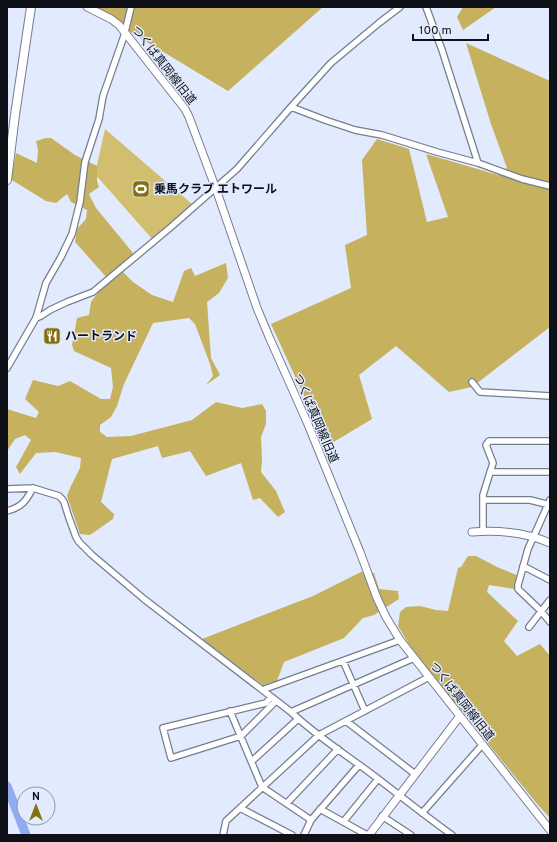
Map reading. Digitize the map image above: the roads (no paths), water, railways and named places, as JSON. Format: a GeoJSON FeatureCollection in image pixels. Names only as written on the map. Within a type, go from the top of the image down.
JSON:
{"type":"FeatureCollection","features":[{"type":"Feature","properties":{"kind":"main road"},"geometry":{"type":"LineString","coordinates":[[7,180],[31,7]]}},
{"type":"Feature","properties":{"kind":"street","name":"つくば真岡線旧道"},"geometry":{"type":"LineString","coordinates":[[87,7],[112,19],[119,25],[185,109],[189,117],[216,188],[255,301],[316,444],[377,598],[386,617],[400,640],[550,830]]}},
{"type":"Feature","properties":{"kind":"street"},"geometry":{"type":"LineString","coordinates":[[7,368],[36,318],[46,283],[72,234],[80,202],[85,162],[99,119],[103,96],[124,36],[131,7]]}},
{"type":"Feature","properties":{"kind":"street"},"geometry":{"type":"LineString","coordinates":[[36,318],[50,310],[92,292],[171,227],[237,169],[331,63],[400,7]]}},
{"type":"Feature","properties":{"kind":"street"},"geometry":{"type":"LineString","coordinates":[[426,7],[442,50],[478,162]]}},
{"type":"Feature","properties":{"kind":"street"},"geometry":{"type":"LineString","coordinates":[[291,107],[355,130],[382,135],[437,152],[478,162],[522,179],[550,186]]}},
{"type":"Feature","properties":{"kind":"street"},"geometry":{"type":"LineString","coordinates":[[472,382],[480,392],[550,396]]}},
{"type":"Feature","properties":{"kind":"street"},"geometry":{"type":"LineString","coordinates":[[483,531],[483,495],[493,463],[486,445],[489,441],[550,441]]}},
{"type":"Feature","properties":{"kind":"street"},"geometry":{"type":"LineString","coordinates":[[490,472],[550,472]]}},
{"type":"Feature","properties":{"kind":"street"},"geometry":{"type":"LineString","coordinates":[[7,489],[33,488],[59,496],[62,499],[79,542],[144,599],[291,712],[298,719],[399,794],[451,835]]}},
{"type":"Feature","properties":{"kind":"street"},"geometry":{"type":"LineString","coordinates":[[7,511],[16,508],[24,502],[33,488]]}},
{"type":"Feature","properties":{"kind":"street"},"geometry":{"type":"LineString","coordinates":[[486,500],[530,500],[549,503],[528,549],[518,590],[541,611],[550,622]]}},
{"type":"Feature","properties":{"kind":"street"},"geometry":{"type":"LineString","coordinates":[[472,532],[504,532],[533,537],[550,543]]}},
{"type":"Feature","properties":{"kind":"street"},"geometry":{"type":"LineString","coordinates":[[523,566],[550,580]]}},
{"type":"Feature","properties":{"kind":"street"},"geometry":{"type":"LineString","coordinates":[[528,627],[550,600]]}},
{"type":"Feature","properties":{"kind":"street"},"geometry":{"type":"LineString","coordinates":[[262,690],[400,640]]}},
{"type":"Feature","properties":{"kind":"street"},"geometry":{"type":"LineString","coordinates":[[291,712],[414,658]]}},
{"type":"Feature","properties":{"kind":"street"},"geometry":{"type":"LineString","coordinates":[[343,661],[364,711]]}},
{"type":"Feature","properties":{"kind":"street"},"geometry":{"type":"LineString","coordinates":[[230,835],[223,834],[226,821],[319,735],[429,677]]}},
{"type":"Feature","properties":{"kind":"street"},"geometry":{"type":"LineString","coordinates":[[274,699],[241,736],[170,758],[163,728],[266,703],[274,699]]}},
{"type":"Feature","properties":{"kind":"street"},"geometry":{"type":"LineString","coordinates":[[230,711],[262,787],[311,820]]}},
{"type":"Feature","properties":{"kind":"street"},"geometry":{"type":"LineString","coordinates":[[320,808],[368,835],[460,716]]}},
{"type":"Feature","properties":{"kind":"street"},"geometry":{"type":"LineString","coordinates":[[252,761],[298,719]]}},
{"type":"Feature","properties":{"kind":"street"},"geometry":{"type":"LineString","coordinates":[[346,722],[415,774]]}},
{"type":"Feature","properties":{"kind":"street"},"geometry":{"type":"LineString","coordinates":[[422,813],[483,744]]}},
{"type":"Feature","properties":{"kind":"street"},"geometry":{"type":"LineString","coordinates":[[287,804],[338,749]]}},
{"type":"Feature","properties":{"kind":"street"},"geometry":{"type":"LineString","coordinates":[[304,835],[311,820],[320,808],[359,765]]}},
{"type":"Feature","properties":{"kind":"street"},"geometry":{"type":"LineString","coordinates":[[344,821],[378,779]]}},
{"type":"Feature","properties":{"kind":"street"},"geometry":{"type":"LineString","coordinates":[[240,808],[292,835]]}},
{"type":"Feature","properties":{"kind":"street"},"geometry":{"type":"LineString","coordinates":[[382,816],[411,835]]}},
{"type":"Feature","properties":{"kind":"waterway"},"geometry":{"type":"LineString","coordinates":[[7,786],[26,835]]}},
{"type":"Feature","properties":{"kind":"place","name":"乗馬クラブ エトワール"},"geometry":{"type":"Point","coordinates":[141,189]}},
{"type":"Feature","properties":{"kind":"place","name":"ハートランド"},"geometry":{"type":"Point","coordinates":[52,336]}}]}
